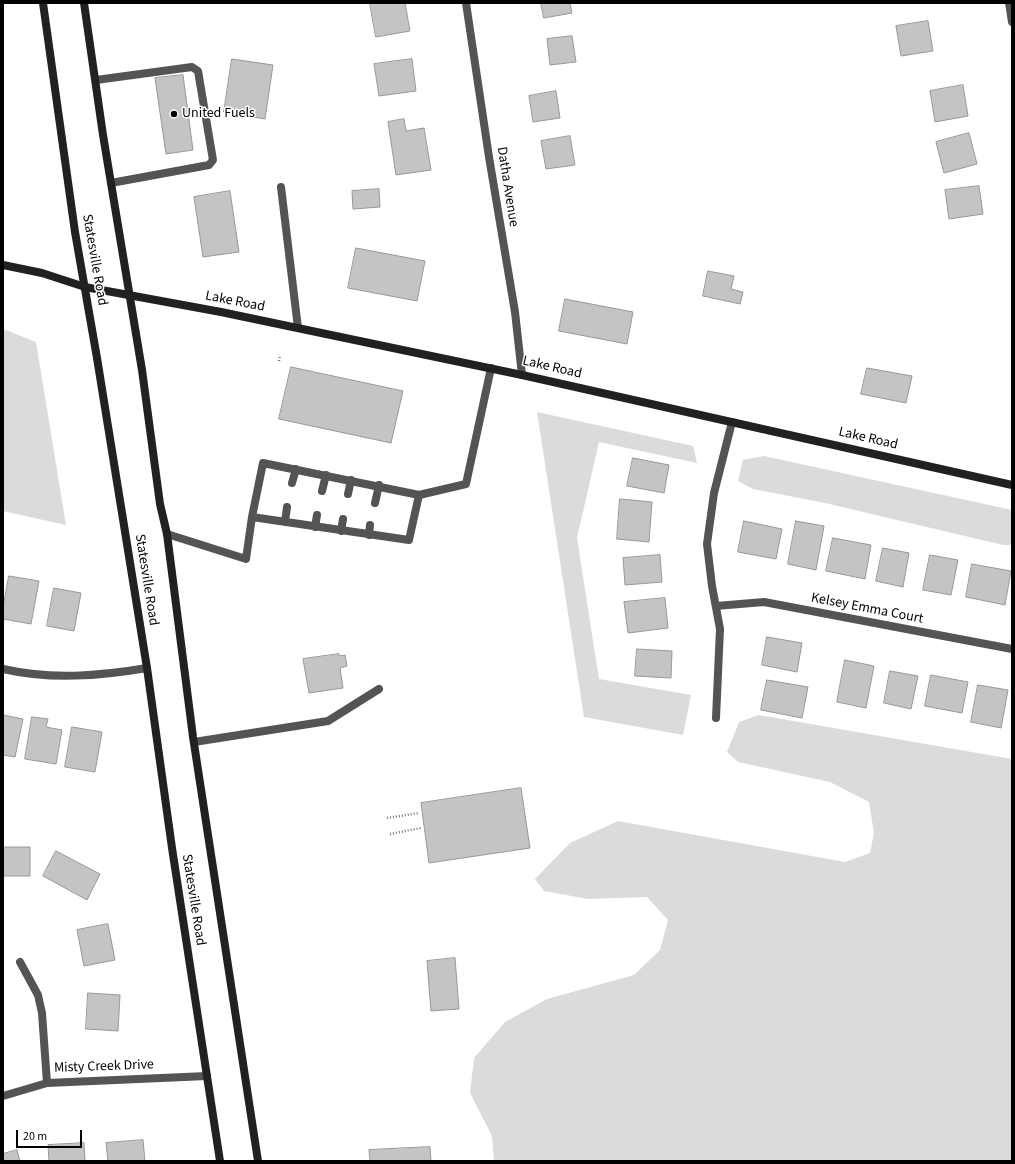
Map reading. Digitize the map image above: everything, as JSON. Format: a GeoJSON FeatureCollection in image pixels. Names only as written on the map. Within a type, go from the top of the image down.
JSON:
{"type":"FeatureCollection","features":[{"type":"Feature","properties":{"kind":"main road","name":"Statesville Road"},"geometry":{"type":"LineString","coordinates":[[43,3],[75,232],[147,668],[172,848],[220,1161]]}},
{"type":"Feature","properties":{"kind":"main road","name":"Statesville Road"},"geometry":{"type":"LineString","coordinates":[[84,3],[130,295],[160,504],[166,534],[194,742],[258,1161]]}},
{"type":"Feature","properties":{"kind":"main road","name":"Lake Road"},"geometry":{"type":"LineString","coordinates":[[3,265],[42,273],[85,287],[298,328],[522,374],[1012,485]]}},
{"type":"Feature","properties":{"kind":"street","name":"Datha Avenue"},"geometry":{"type":"LineString","coordinates":[[466,3],[489,156],[515,312],[522,374]]}},
{"type":"Feature","properties":{"kind":"street"},"geometry":{"type":"LineString","coordinates":[[1009,3],[1012,22]]}},
{"type":"Feature","properties":{"kind":"street"},"geometry":{"type":"LineString","coordinates":[[96,80],[192,67],[198,71],[213,160],[209,165],[111,182]]}},
{"type":"Feature","properties":{"kind":"street"},"geometry":{"type":"LineString","coordinates":[[281,187],[298,328]]}},
{"type":"Feature","properties":{"kind":"street"},"geometry":{"type":"LineString","coordinates":[[166,534],[246,558],[262,463],[419,494],[466,484],[491,368]]}},
{"type":"Feature","properties":{"kind":"street"},"geometry":{"type":"LineString","coordinates":[[716,718],[720,629],[706,544],[714,493],[732,422]]}},
{"type":"Feature","properties":{"kind":"street"},"geometry":{"type":"LineString","coordinates":[[292,483],[296,469]]}},
{"type":"Feature","properties":{"kind":"street"},"geometry":{"type":"LineString","coordinates":[[322,491],[326,475]]}},
{"type":"Feature","properties":{"kind":"street"},"geometry":{"type":"LineString","coordinates":[[348,494],[351,480]]}},
{"type":"Feature","properties":{"kind":"street"},"geometry":{"type":"LineString","coordinates":[[374,503],[379,485]]}},
{"type":"Feature","properties":{"kind":"street"},"geometry":{"type":"LineString","coordinates":[[252,517],[409,540],[419,494]]}},
{"type":"Feature","properties":{"kind":"street"},"geometry":{"type":"LineString","coordinates":[[285,522],[287,507]]}},
{"type":"Feature","properties":{"kind":"street"},"geometry":{"type":"LineString","coordinates":[[315,527],[317,515]]}},
{"type":"Feature","properties":{"kind":"street"},"geometry":{"type":"LineString","coordinates":[[341,531],[343,519]]}},
{"type":"Feature","properties":{"kind":"street"},"geometry":{"type":"LineString","coordinates":[[369,535],[370,525]]}},
{"type":"Feature","properties":{"kind":"street","name":"Kelsey Emma Court"},"geometry":{"type":"LineString","coordinates":[[716,606],[764,602],[1012,649]]}},
{"type":"Feature","properties":{"kind":"street"},"geometry":{"type":"LineString","coordinates":[[3,669],[66,676],[100,675],[147,668]]}},
{"type":"Feature","properties":{"kind":"street"},"geometry":{"type":"LineString","coordinates":[[194,742],[328,721],[379,689]]}},
{"type":"Feature","properties":{"kind":"street"},"geometry":{"type":"LineString","coordinates":[[20,962],[38,995],[42,1013],[47,1083]]}},
{"type":"Feature","properties":{"kind":"street","name":"Misty Creek Drive"},"geometry":{"type":"LineString","coordinates":[[3,1096],[47,1083],[207,1076]]}},
{"type":"Feature","properties":{"kind":"path"},"geometry":{"type":"LineString","coordinates":[[279,361],[280,355]]}},
{"type":"Feature","properties":{"kind":"path"},"geometry":{"type":"LineString","coordinates":[[388,818],[419,813]]}},
{"type":"Feature","properties":{"kind":"path"},"geometry":{"type":"LineString","coordinates":[[390,834],[421,828]]}},
{"type":"Feature","properties":{"kind":"shaded area"},"geometry":{"type":"Polygon","coordinates":[[[3,329],[36,342],[66,525],[3,511],[3,329]]]}},
{"type":"Feature","properties":{"kind":"shaded area"},"geometry":{"type":"Polygon","coordinates":[[[537,412],[693,446],[697,463],[599,442],[577,538],[599,679],[691,695],[683,735],[584,717],[537,412]]]}},
{"type":"Feature","properties":{"kind":"shaded area"},"geometry":{"type":"Polygon","coordinates":[[[764,456],[1012,510],[1012,545],[1003,545],[825,503],[753,489],[738,481],[743,460],[764,456]]]}},
{"type":"Feature","properties":{"kind":"shaded area"},"geometry":{"type":"Polygon","coordinates":[[[759,715],[1012,759],[1012,1161],[494,1161],[492,1136],[470,1093],[474,1058],[505,1022],[547,999],[634,975],[660,950],[668,920],[647,897],[588,899],[544,891],[535,879],[570,843],[618,821],[845,862],[870,853],[874,833],[869,802],[830,782],[738,762],[727,752],[739,722],[759,715]]]}},
{"type":"Feature","properties":{"kind":"building"},"geometry":{"type":"Polygon","coordinates":[[[370,3],[405,3],[410,31],[376,37],[370,3]]]}},
{"type":"Feature","properties":{"kind":"building"},"geometry":{"type":"Polygon","coordinates":[[[541,3],[570,3],[572,13],[544,18],[541,3]]]}},
{"type":"Feature","properties":{"kind":"building"},"geometry":{"type":"Polygon","coordinates":[[[928,21],[933,51],[901,56],[896,26],[928,21]]]}},
{"type":"Feature","properties":{"kind":"building"},"geometry":{"type":"Polygon","coordinates":[[[572,36],[576,62],[550,65],[547,39],[572,36]]]}},
{"type":"Feature","properties":{"kind":"building"},"geometry":{"type":"Polygon","coordinates":[[[232,59],[273,65],[265,119],[224,112],[232,59]]]}},
{"type":"Feature","properties":{"kind":"building"},"geometry":{"type":"Polygon","coordinates":[[[412,59],[416,91],[379,96],[374,64],[412,59]]]}},
{"type":"Feature","properties":{"kind":"building","name":"United Fuels"},"geometry":{"type":"Polygon","coordinates":[[[183,75],[193,150],[166,154],[155,78],[183,75]]]}},
{"type":"Feature","properties":{"kind":"building"},"geometry":{"type":"Polygon","coordinates":[[[963,85],[968,116],[935,122],[930,91],[963,85]]]}},
{"type":"Feature","properties":{"kind":"building"},"geometry":{"type":"Polygon","coordinates":[[[556,91],[560,118],[533,122],[529,96],[556,91]]]}},
{"type":"Feature","properties":{"kind":"building"},"geometry":{"type":"Polygon","coordinates":[[[404,119],[406,131],[424,128],[431,170],[396,175],[388,122],[404,119]]]}},
{"type":"Feature","properties":{"kind":"building"},"geometry":{"type":"Polygon","coordinates":[[[969,133],[977,164],[944,173],[936,142],[969,133]]]}},
{"type":"Feature","properties":{"kind":"building"},"geometry":{"type":"Polygon","coordinates":[[[570,136],[575,165],[546,169],[541,141],[570,136]]]}},
{"type":"Feature","properties":{"kind":"building"},"geometry":{"type":"Polygon","coordinates":[[[979,186],[983,214],[949,219],[945,190],[979,186]]]}},
{"type":"Feature","properties":{"kind":"building"},"geometry":{"type":"Polygon","coordinates":[[[379,189],[380,207],[353,209],[352,191],[379,189]]]}},
{"type":"Feature","properties":{"kind":"building"},"geometry":{"type":"Polygon","coordinates":[[[230,191],[239,252],[203,257],[194,197],[230,191]]]}},
{"type":"Feature","properties":{"kind":"building"},"geometry":{"type":"Polygon","coordinates":[[[356,248],[425,261],[417,301],[348,288],[356,248]]]}},
{"type":"Feature","properties":{"kind":"building"},"geometry":{"type":"Polygon","coordinates":[[[708,271],[734,276],[731,289],[743,292],[740,304],[703,296],[708,271]]]}},
{"type":"Feature","properties":{"kind":"building"},"geometry":{"type":"Polygon","coordinates":[[[565,299],[633,312],[627,344],[559,331],[565,299]]]}},
{"type":"Feature","properties":{"kind":"building"},"geometry":{"type":"Polygon","coordinates":[[[291,367],[403,391],[391,443],[279,419],[291,367]]]}},
{"type":"Feature","properties":{"kind":"building"},"geometry":{"type":"Polygon","coordinates":[[[867,368],[912,376],[906,403],[861,394],[867,368]]]}},
{"type":"Feature","properties":{"kind":"building"},"geometry":{"type":"Polygon","coordinates":[[[633,458],[669,465],[664,493],[627,486],[633,458]]]}},
{"type":"Feature","properties":{"kind":"building"},"geometry":{"type":"Polygon","coordinates":[[[620,499],[652,502],[649,542],[617,539],[620,499]]]}},
{"type":"Feature","properties":{"kind":"building"},"geometry":{"type":"Polygon","coordinates":[[[744,521],[782,529],[776,559],[738,552],[744,521]]]}},
{"type":"Feature","properties":{"kind":"building"},"geometry":{"type":"Polygon","coordinates":[[[796,521],[824,526],[816,570],[788,564],[796,521]]]}},
{"type":"Feature","properties":{"kind":"building"},"geometry":{"type":"Polygon","coordinates":[[[833,538],[871,545],[865,579],[826,571],[833,538]]]}},
{"type":"Feature","properties":{"kind":"building"},"geometry":{"type":"Polygon","coordinates":[[[883,548],[909,553],[903,587],[876,581],[883,548]]]}},
{"type":"Feature","properties":{"kind":"building"},"geometry":{"type":"Polygon","coordinates":[[[660,555],[662,582],[625,585],[623,558],[660,555]]]}},
{"type":"Feature","properties":{"kind":"building"},"geometry":{"type":"Polygon","coordinates":[[[930,555],[958,560],[951,595],[923,590],[930,555]]]}},
{"type":"Feature","properties":{"kind":"building"},"geometry":{"type":"Polygon","coordinates":[[[972,564],[1011,571],[1005,605],[966,597],[972,564]]]}},
{"type":"Feature","properties":{"kind":"building"},"geometry":{"type":"Polygon","coordinates":[[[9,576],[39,581],[31,624],[3,619],[3,608],[9,576]]]}},
{"type":"Feature","properties":{"kind":"building"},"geometry":{"type":"Polygon","coordinates":[[[54,588],[81,593],[74,631],[47,626],[54,588]]]}},
{"type":"Feature","properties":{"kind":"building"},"geometry":{"type":"Polygon","coordinates":[[[665,598],[668,628],[628,633],[624,602],[665,598]]]}},
{"type":"Feature","properties":{"kind":"building"},"geometry":{"type":"Polygon","coordinates":[[[767,637],[802,643],[797,672],[762,665],[767,637]]]}},
{"type":"Feature","properties":{"kind":"building"},"geometry":{"type":"Polygon","coordinates":[[[637,649],[672,651],[671,678],[635,676],[637,649]]]}},
{"type":"Feature","properties":{"kind":"building"},"geometry":{"type":"Polygon","coordinates":[[[339,654],[339,656],[345,655],[347,666],[340,668],[343,688],[309,693],[303,659],[339,654]]]}},
{"type":"Feature","properties":{"kind":"building"},"geometry":{"type":"Polygon","coordinates":[[[845,660],[874,666],[866,708],[837,702],[845,660]]]}},
{"type":"Feature","properties":{"kind":"building"},"geometry":{"type":"Polygon","coordinates":[[[890,671],[918,676],[911,709],[884,703],[890,671]]]}},
{"type":"Feature","properties":{"kind":"building"},"geometry":{"type":"Polygon","coordinates":[[[931,675],[968,682],[962,713],[925,706],[931,675]]]}},
{"type":"Feature","properties":{"kind":"building"},"geometry":{"type":"Polygon","coordinates":[[[767,680],[808,687],[802,718],[761,710],[767,680]]]}},
{"type":"Feature","properties":{"kind":"building"},"geometry":{"type":"Polygon","coordinates":[[[978,685],[1008,690],[1001,728],[971,722],[978,685]]]}},
{"type":"Feature","properties":{"kind":"building"},"geometry":{"type":"Polygon","coordinates":[[[3,715],[23,719],[15,757],[3,755],[3,715]]]}},
{"type":"Feature","properties":{"kind":"building"},"geometry":{"type":"Polygon","coordinates":[[[32,717],[48,719],[46,727],[62,730],[56,764],[25,759],[32,717]]]}},
{"type":"Feature","properties":{"kind":"building"},"geometry":{"type":"Polygon","coordinates":[[[72,727],[102,732],[95,772],[65,767],[72,727]]]}},
{"type":"Feature","properties":{"kind":"building"},"geometry":{"type":"Polygon","coordinates":[[[521,788],[530,848],[429,863],[421,803],[521,788]]]}},
{"type":"Feature","properties":{"kind":"building"},"geometry":{"type":"Polygon","coordinates":[[[3,847],[30,847],[30,876],[3,876],[3,847]]]}},
{"type":"Feature","properties":{"kind":"building"},"geometry":{"type":"Polygon","coordinates":[[[56,851],[100,874],[87,900],[43,876],[56,851]]]}},
{"type":"Feature","properties":{"kind":"building"},"geometry":{"type":"Polygon","coordinates":[[[108,924],[115,960],[84,966],[77,930],[108,924]]]}},
{"type":"Feature","properties":{"kind":"building"},"geometry":{"type":"Polygon","coordinates":[[[455,958],[459,1009],[431,1011],[427,961],[455,958]]]}},
{"type":"Feature","properties":{"kind":"building"},"geometry":{"type":"Polygon","coordinates":[[[88,993],[120,995],[118,1031],[86,1029],[88,993]]]}},
{"type":"Feature","properties":{"kind":"building"},"geometry":{"type":"Polygon","coordinates":[[[143,1140],[145,1161],[108,1161],[106,1143],[143,1140]]]}},
{"type":"Feature","properties":{"kind":"building"},"geometry":{"type":"Polygon","coordinates":[[[84,1143],[85,1161],[49,1161],[48,1145],[84,1143]]]}},
{"type":"Feature","properties":{"kind":"building"},"geometry":{"type":"Polygon","coordinates":[[[430,1147],[431,1161],[370,1161],[369,1150],[430,1147]]]}},
{"type":"Feature","properties":{"kind":"building"},"geometry":{"type":"Polygon","coordinates":[[[17,1150],[20,1161],[3,1161],[3,1154],[17,1150]]]}},
{"type":"Feature","properties":{"kind":"place","name":"United Fuels"},"geometry":{"type":"Point","coordinates":[174,114]}}]}
